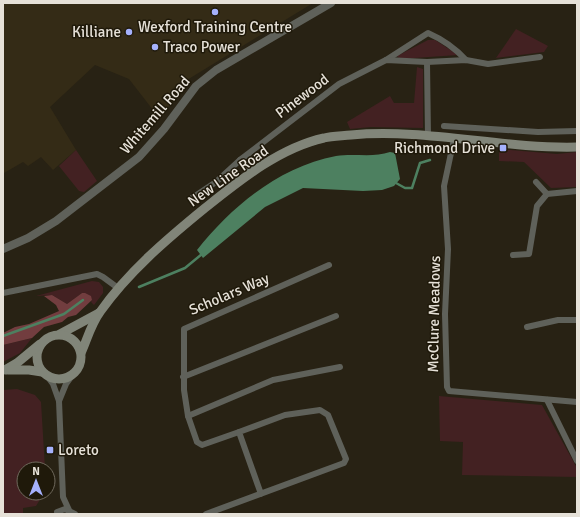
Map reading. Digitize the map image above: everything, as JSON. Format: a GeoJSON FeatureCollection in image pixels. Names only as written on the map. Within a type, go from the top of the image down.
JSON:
{"type":"FeatureCollection","features":[{"type":"Feature","properties":{"kind":"main road","name":"New Line Road"},"geometry":{"type":"LineString","coordinates":[[81,353],[99,313],[118,288],[172,234],[250,173],[274,159],[323,138],[352,134],[387,134],[536,146],[577,147]]}},
{"type":"Feature","properties":{"kind":"main road","name":"New Line Road"},"geometry":{"type":"LineString","coordinates":[[60,334],[99,313]]}},
{"type":"Feature","properties":{"kind":"main road"},"geometry":{"type":"LineString","coordinates":[[60,334],[74,340],[81,353],[78,368],[74,373],[60,379],[28,370],[4,370],[18,363],[52,336],[60,334]]}},
{"type":"Feature","properties":{"kind":"main road"},"geometry":{"type":"LineString","coordinates":[[40,344],[36,359],[45,374]]}},
{"type":"Feature","properties":{"kind":"street","name":"Whitemill Road"},"geometry":{"type":"LineString","coordinates":[[3,249],[28,238],[56,221],[140,157],[164,129],[196,86],[216,70],[331,3]]}},
{"type":"Feature","properties":{"kind":"street","name":"Pinewood"},"geometry":{"type":"LineString","coordinates":[[192,198],[216,182],[240,160],[339,84],[386,60],[428,34],[456,49],[466,60]]}},
{"type":"Feature","properties":{"kind":"street","name":"Pinewood"},"geometry":{"type":"LineString","coordinates":[[386,60],[427,62],[466,60],[488,64],[540,57]]}},
{"type":"Feature","properties":{"kind":"street"},"geometry":{"type":"LineString","coordinates":[[427,62],[428,137]]}},
{"type":"Feature","properties":{"kind":"street"},"geometry":{"type":"LineString","coordinates":[[444,126],[538,132],[577,131]]}},
{"type":"Feature","properties":{"kind":"street"},"geometry":{"type":"LineString","coordinates":[[536,146],[538,132]]}},
{"type":"Feature","properties":{"kind":"street","name":"McClure Meadows"},"geometry":{"type":"LineString","coordinates":[[454,139],[444,186],[448,249],[445,314],[447,387],[449,391],[577,402]]}},
{"type":"Feature","properties":{"kind":"street"},"geometry":{"type":"LineString","coordinates":[[240,160],[250,173]]}},
{"type":"Feature","properties":{"kind":"street"},"geometry":{"type":"LineString","coordinates":[[536,182],[547,194]]}},
{"type":"Feature","properties":{"kind":"street"},"geometry":{"type":"LineString","coordinates":[[513,255],[529,254],[537,206],[547,194],[577,191]]}},
{"type":"Feature","properties":{"kind":"street","name":"Scholars Way"},"geometry":{"type":"LineString","coordinates":[[260,494],[344,463],[346,459],[328,415],[320,410],[285,415],[200,445],[197,442],[188,416],[182,377],[184,329],[329,265]]}},
{"type":"Feature","properties":{"kind":"street"},"geometry":{"type":"LineString","coordinates":[[3,293],[97,274],[118,288]]}},
{"type":"Feature","properties":{"kind":"street"},"geometry":{"type":"LineString","coordinates":[[182,377],[336,316]]}},
{"type":"Feature","properties":{"kind":"street"},"geometry":{"type":"LineString","coordinates":[[526,327],[558,320],[577,320]]}},
{"type":"Feature","properties":{"kind":"street"},"geometry":{"type":"LineString","coordinates":[[188,416],[273,380],[340,367]]}},
{"type":"Feature","properties":{"kind":"street"},"geometry":{"type":"LineString","coordinates":[[59,401],[66,384],[74,373]]}},
{"type":"Feature","properties":{"kind":"street"},"geometry":{"type":"LineString","coordinates":[[45,374],[53,384],[59,401],[63,497],[69,510],[75,514]]}},
{"type":"Feature","properties":{"kind":"street"},"geometry":{"type":"LineString","coordinates":[[547,400],[577,461]]}},
{"type":"Feature","properties":{"kind":"street"},"geometry":{"type":"LineString","coordinates":[[206,514],[260,494],[238,432]]}},
{"type":"Feature","properties":{"kind":"street"},"geometry":{"type":"LineString","coordinates":[[55,513],[63,497]]}},
{"type":"Feature","properties":{"kind":"street"},"geometry":{"type":"LineString","coordinates":[[55,513],[69,510]]}},
{"type":"Feature","properties":{"kind":"shaded area"},"geometry":{"type":"Polygon","coordinates":[[[3,3],[313,3],[187,80],[160,119],[129,79],[95,65],[50,107],[76,150],[53,170],[41,157],[28,166],[23,162],[4,173],[3,3]]]}},
{"type":"Feature","properties":{"kind":"shaded area"},"geometry":{"type":"Polygon","coordinates":[[[516,29],[548,46],[544,52],[496,58],[516,29]]]}},
{"type":"Feature","properties":{"kind":"shaded area"},"geometry":{"type":"Polygon","coordinates":[[[428,40],[435,40],[458,55],[400,59],[397,56],[428,40]]]}},
{"type":"Feature","properties":{"kind":"shaded area"},"geometry":{"type":"Polygon","coordinates":[[[417,67],[423,69],[423,128],[371,127],[350,129],[347,122],[390,96],[394,103],[414,103],[417,67]]]}},
{"type":"Feature","properties":{"kind":"shaded area"},"geometry":{"type":"Polygon","coordinates":[[[499,149],[557,154],[577,152],[577,187],[551,188],[524,162],[499,161],[499,149]]]}},
{"type":"Feature","properties":{"kind":"shaded area"},"geometry":{"type":"Polygon","coordinates":[[[76,150],[97,181],[84,192],[79,191],[59,166],[76,150]]]}},
{"type":"Feature","properties":{"kind":"shaded area"},"geometry":{"type":"Polygon","coordinates":[[[390,152],[395,153],[400,179],[394,186],[382,190],[363,191],[303,188],[265,207],[203,258],[197,250],[225,218],[241,204],[276,179],[295,169],[315,161],[336,156],[377,155],[390,152]]]}},
{"type":"Feature","properties":{"kind":"shaded area"},"geometry":{"type":"Polygon","coordinates":[[[92,281],[99,282],[103,287],[103,293],[94,305],[91,302],[92,300],[82,293],[67,304],[52,295],[36,296],[92,281]]]}},
{"type":"Feature","properties":{"kind":"shaded area"},"geometry":{"type":"Polygon","coordinates":[[[82,293],[91,296],[92,300],[76,315],[68,317],[62,322],[44,327],[32,338],[3,345],[3,333],[59,311],[56,305],[44,296],[52,295],[67,304],[82,293]]]}},
{"type":"Feature","properties":{"kind":"shaded area"},"geometry":{"type":"Polygon","coordinates":[[[32,338],[20,353],[3,362],[3,345],[32,338]]]}},
{"type":"Feature","properties":{"kind":"shaded area"},"geometry":{"type":"Polygon","coordinates":[[[17,389],[35,395],[41,402],[45,461],[16,461],[16,501],[39,501],[36,506],[23,508],[23,514],[3,514],[3,390],[17,389]]]}},
{"type":"Feature","properties":{"kind":"shaded area"},"geometry":{"type":"Polygon","coordinates":[[[439,396],[542,405],[577,468],[577,477],[462,475],[463,442],[440,441],[439,396]]]}},
{"type":"Feature","properties":{"kind":"waterway"},"geometry":{"type":"LineString","coordinates":[[396,183],[405,188],[412,188],[420,163],[430,160]]}},
{"type":"Feature","properties":{"kind":"waterway"},"geometry":{"type":"LineString","coordinates":[[139,287],[185,268],[202,254]]}},
{"type":"Feature","properties":{"kind":"waterway"},"geometry":{"type":"LineString","coordinates":[[3,336],[64,314],[83,300]]}},
{"type":"Feature","properties":{"kind":"place","name":"Wexford Training Centre"},"geometry":{"type":"Point","coordinates":[215,12]}},
{"type":"Feature","properties":{"kind":"place","name":"Killiane"},"geometry":{"type":"Point","coordinates":[129,32]}},
{"type":"Feature","properties":{"kind":"place","name":"Traco Power"},"geometry":{"type":"Point","coordinates":[155,47]}},
{"type":"Feature","properties":{"kind":"place","name":"Richmond Drive"},"geometry":{"type":"Point","coordinates":[503,148]}},
{"type":"Feature","properties":{"kind":"place","name":"Loreto"},"geometry":{"type":"Point","coordinates":[50,450]}}]}
